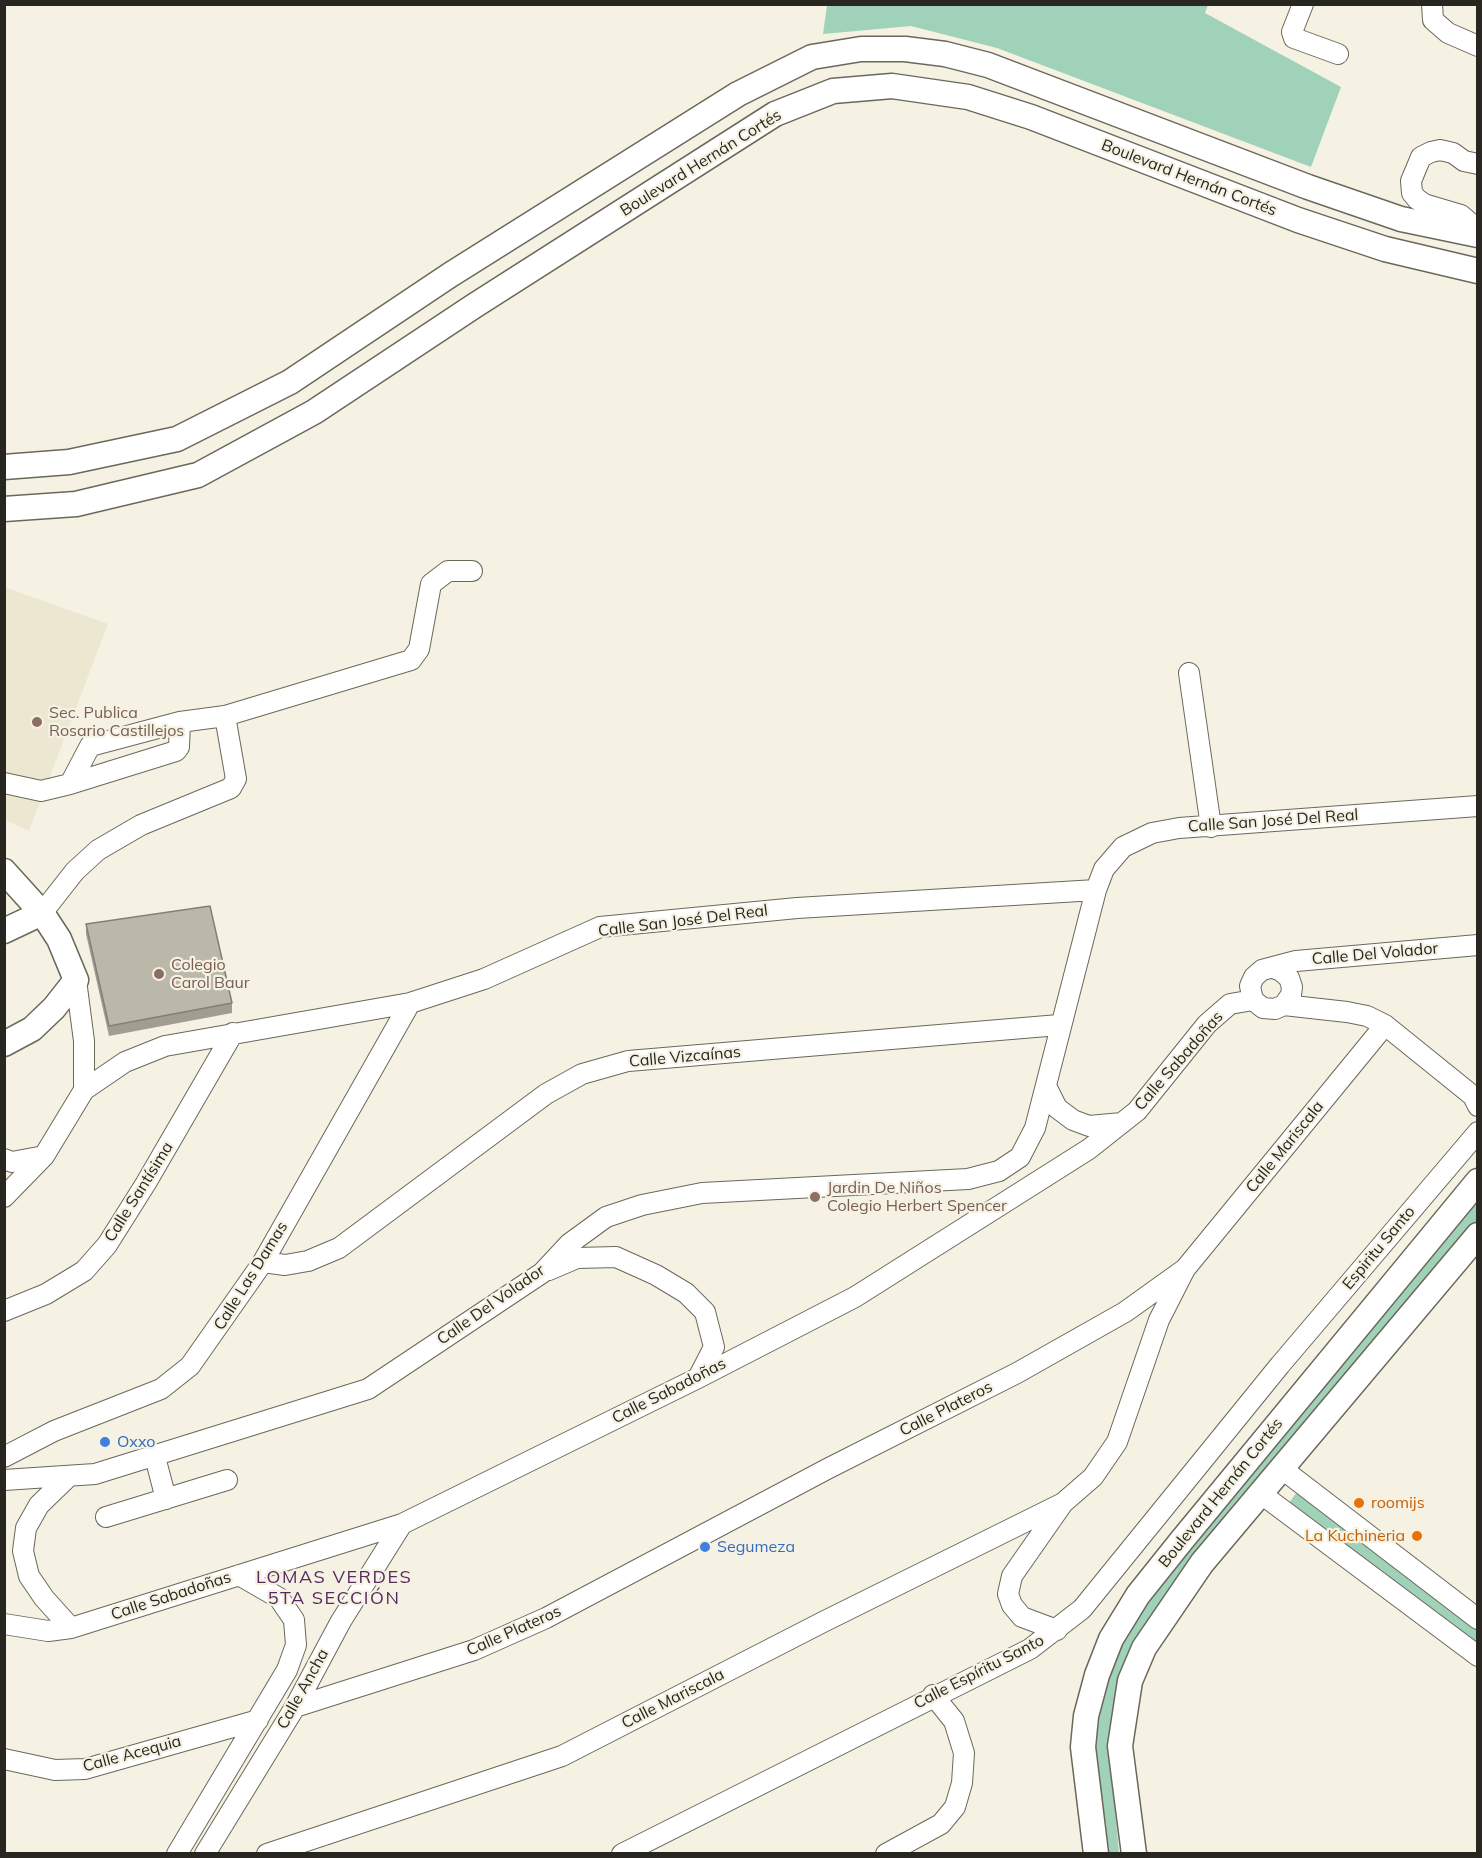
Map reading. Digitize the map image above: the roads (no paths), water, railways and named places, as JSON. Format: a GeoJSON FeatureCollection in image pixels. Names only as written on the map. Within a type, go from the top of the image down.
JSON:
{"type":"FeatureCollection","features":[{"type":"Feature","properties":{"kind":"main road","name":"Boulevard Hernán Cortés"},"geometry":{"type":"LineString","coordinates":[[4,467],[69,462],[177,439],[290,382],[450,275],[738,94],[812,57],[861,50],[905,49],[945,54],[987,65],[1308,188],[1401,219],[1438,218],[1473,234]]}},
{"type":"Feature","properties":{"kind":"main road","name":"Boulevard Hernán Cortés"},"geometry":{"type":"LineString","coordinates":[[4,510],[75,504],[198,475],[314,412],[474,306],[775,114],[833,91],[892,86],[968,97],[1031,117],[1299,220],[1429,260],[1469,269]]}},
{"type":"Feature","properties":{"kind":"main road"},"geometry":{"type":"LineString","coordinates":[[1429,260],[1438,218]]}},
{"type":"Feature","properties":{"kind":"main road"},"geometry":{"type":"LineString","coordinates":[[1469,269],[1473,234]]}},
{"type":"Feature","properties":{"kind":"main road"},"geometry":{"type":"LineString","coordinates":[[450,275],[474,306]]}},
{"type":"Feature","properties":{"kind":"main road"},"geometry":{"type":"LineString","coordinates":[[414,299],[436,331]]}},
{"type":"Feature","properties":{"kind":"main road"},"geometry":{"type":"LineString","coordinates":[[4,871],[42,913],[59,939],[76,980],[32,1029],[4,1044]]}},
{"type":"Feature","properties":{"kind":"main road"},"geometry":{"type":"LineString","coordinates":[[4,931],[42,913]]}},
{"type":"Feature","properties":{"kind":"main road","name":"Boulevard Hernán Cortés"},"geometry":{"type":"LineString","coordinates":[[1096,1854],[1083,1747],[1086,1716],[1097,1675],[1112,1639],[1138,1595],[1478,1181]]}},
{"type":"Feature","properties":{"kind":"main road","name":"Boulevard Hernán Cortés"},"geometry":{"type":"LineString","coordinates":[[1134,1854],[1120,1746],[1130,1681],[1144,1648],[1202,1563],[1478,1234]]}},
{"type":"Feature","properties":{"kind":"street"},"geometry":{"type":"LineString","coordinates":[[1303,4],[1292,32],[1294,38],[1338,54]]}},
{"type":"Feature","properties":{"kind":"street"},"geometry":{"type":"LineString","coordinates":[[1432,4],[1433,20],[1448,33],[1478,46]]}},
{"type":"Feature","properties":{"kind":"street"},"geometry":{"type":"LineString","coordinates":[[1438,218],[1412,193],[1414,170],[1421,157],[1440,150],[1478,164]]}},
{"type":"Feature","properties":{"kind":"street"},"geometry":{"type":"LineString","coordinates":[[70,784],[90,746],[180,722],[225,716],[411,660],[419,649],[431,584],[448,571],[472,571]]}},
{"type":"Feature","properties":{"kind":"street"},"geometry":{"type":"LineString","coordinates":[[1189,673],[1211,827]]}},
{"type":"Feature","properties":{"kind":"street"},"geometry":{"type":"LineString","coordinates":[[42,913],[75,871],[98,850],[141,825],[231,788],[236,779],[225,716]]}},
{"type":"Feature","properties":{"kind":"street"},"geometry":{"type":"LineString","coordinates":[[4,783],[41,790],[70,784],[176,751],[179,747],[180,722]]}},
{"type":"Feature","properties":{"kind":"street","name":"Calle San José Del Real"},"geometry":{"type":"LineString","coordinates":[[1059,1026],[1096,890],[1104,869],[1123,847],[1152,833],[1478,806]]}},
{"type":"Feature","properties":{"kind":"street","name":"Calle San José Del Real"},"geometry":{"type":"LineString","coordinates":[[84,1090],[125,1062],[165,1046],[410,1003],[484,979],[600,927],[797,908],[1096,890]]}},
{"type":"Feature","properties":{"kind":"street","name":"Calle Del Volador"},"geometry":{"type":"LineString","coordinates":[[1273,968],[1296,961],[1478,945]]}},
{"type":"Feature","properties":{"kind":"street"},"geometry":{"type":"LineString","coordinates":[[1284,1005],[1291,995],[1292,987],[1289,978],[1273,968],[1262,970],[1254,977],[1250,986],[1253,1000],[1263,1008],[1275,1009],[1284,1005],[1347,1011],[1367,1016],[1385,1025],[1473,1096],[1478,1106]]}},
{"type":"Feature","properties":{"kind":"street"},"geometry":{"type":"LineString","coordinates":[[4,1197],[44,1156],[84,1090],[84,1041],[76,980]]}},
{"type":"Feature","properties":{"kind":"street","name":"Calle Sabadoñas"},"geometry":{"type":"LineString","coordinates":[[4,1624],[48,1631],[71,1628],[402,1524],[698,1378],[855,1297],[1089,1149],[1137,1111],[1207,1024],[1230,1004],[1253,1000]]}},
{"type":"Feature","properties":{"kind":"street","name":"Calle Las Damas"},"geometry":{"type":"LineString","coordinates":[[4,1457],[54,1431],[161,1389],[190,1366],[263,1262],[410,1003]]}},
{"type":"Feature","properties":{"kind":"street","name":"Calle Mariscala"},"geometry":{"type":"LineString","coordinates":[[1185,1269],[1385,1025]]}},
{"type":"Feature","properties":{"kind":"street","name":"Calle Del Volador"},"geometry":{"type":"LineString","coordinates":[[4,1480],[95,1474],[368,1389],[542,1273],[568,1244],[606,1217],[642,1205],[702,1193],[968,1179],[999,1171],[1020,1157],[1035,1128],[1047,1088],[1059,1026]]}},
{"type":"Feature","properties":{"kind":"street","name":"Calle Vizcaínas"},"geometry":{"type":"LineString","coordinates":[[263,1262],[285,1265],[308,1261],[339,1248],[546,1094],[582,1074],[628,1061],[1059,1026]]}},
{"type":"Feature","properties":{"kind":"street","name":"Calle Santísima"},"geometry":{"type":"LineString","coordinates":[[4,1311],[46,1294],[84,1271],[107,1245],[146,1183],[232,1033]]}},
{"type":"Feature","properties":{"kind":"street"},"geometry":{"type":"LineString","coordinates":[[1047,1088],[1057,1108],[1073,1120],[1089,1126],[1124,1123]]}},
{"type":"Feature","properties":{"kind":"street","name":"Espiritu Santo"},"geometry":{"type":"LineString","coordinates":[[1280,1365],[1478,1132]]}},
{"type":"Feature","properties":{"kind":"street"},"geometry":{"type":"LineString","coordinates":[[4,1159],[12,1162],[44,1156]]}},
{"type":"Feature","properties":{"kind":"street"},"geometry":{"type":"LineString","coordinates":[[542,1273],[577,1258],[616,1257],[656,1275],[686,1293],[705,1312],[714,1347],[698,1378]]}},
{"type":"Feature","properties":{"kind":"street"},"geometry":{"type":"LineString","coordinates":[[1057,1630],[1022,1617],[1012,1605],[1008,1594],[1012,1576],[1063,1503],[1093,1477],[1117,1442],[1159,1320],[1185,1269]]}},
{"type":"Feature","properties":{"kind":"street","name":"Calle Plateros"},"geometry":{"type":"LineString","coordinates":[[296,1707],[474,1650],[546,1618],[829,1468],[1017,1373],[1125,1312],[1185,1269]]}},
{"type":"Feature","properties":{"kind":"street","name":"Calle Espíritu Santo"},"geometry":{"type":"LineString","coordinates":[[622,1854],[933,1695],[1030,1649],[1057,1630],[1082,1610],[1280,1365]]}},
{"type":"Feature","properties":{"kind":"street"},"geometry":{"type":"LineString","coordinates":[[155,1457],[166,1499]]}},
{"type":"Feature","properties":{"kind":"street"},"geometry":{"type":"LineString","coordinates":[[1281,1468],[1471,1615],[1448,1635]]}},
{"type":"Feature","properties":{"kind":"street"},"geometry":{"type":"LineString","coordinates":[[68,1477],[39,1505],[26,1528],[23,1551],[29,1576],[44,1598],[71,1628]]}},
{"type":"Feature","properties":{"kind":"street"},"geometry":{"type":"LineString","coordinates":[[106,1517],[227,1480]]}},
{"type":"Feature","properties":{"kind":"street"},"geometry":{"type":"LineString","coordinates":[[1260,1493],[1476,1657]]}},
{"type":"Feature","properties":{"kind":"street","name":"Calle Mariscala"},"geometry":{"type":"LineString","coordinates":[[267,1854],[562,1756],[823,1622],[1063,1503]]}},
{"type":"Feature","properties":{"kind":"street","name":"Calle Ancha"},"geometry":{"type":"LineString","coordinates":[[205,1854],[296,1707],[341,1621],[402,1524]]}},
{"type":"Feature","properties":{"kind":"street","name":"Calle Ancha"},"geometry":{"type":"LineString","coordinates":[[177,1854],[287,1670],[296,1645],[294,1620],[279,1598],[239,1575]]}},
{"type":"Feature","properties":{"kind":"street"},"geometry":{"type":"LineString","coordinates":[[886,1854],[941,1824],[955,1807],[962,1783],[964,1753],[954,1721],[933,1695]]}},
{"type":"Feature","properties":{"kind":"street","name":"Calle Acequia"},"geometry":{"type":"LineString","coordinates":[[4,1759],[56,1770],[86,1769],[258,1720]]}},
{"type":"Feature","properties":{"kind":"place","name":"Sec. Publica Rosario Castillejos"},"geometry":{"type":"Point","coordinates":[37,722]}},
{"type":"Feature","properties":{"kind":"place","name":"Colegio Carol Baur"},"geometry":{"type":"Point","coordinates":[159,974]}},
{"type":"Feature","properties":{"kind":"place","name":"Jardin De Niños Colegio Herbert Spencer"},"geometry":{"type":"Point","coordinates":[815,1197]}},
{"type":"Feature","properties":{"kind":"place","name":"Oxxo"},"geometry":{"type":"Point","coordinates":[105,1442]}},
{"type":"Feature","properties":{"kind":"place","name":"roomijs"},"geometry":{"type":"Point","coordinates":[1359,1503]}},
{"type":"Feature","properties":{"kind":"place","name":"La Kuchineria"},"geometry":{"type":"Point","coordinates":[1417,1536]}},
{"type":"Feature","properties":{"kind":"place","name":"Segumeza"},"geometry":{"type":"Point","coordinates":[705,1547]}},
{"type":"Feature","properties":{"kind":"district","name":"LOMAS VERDES 5TA SECCIÓN"},"geometry":{"type":"Point","coordinates":[334,1588]}}]}
